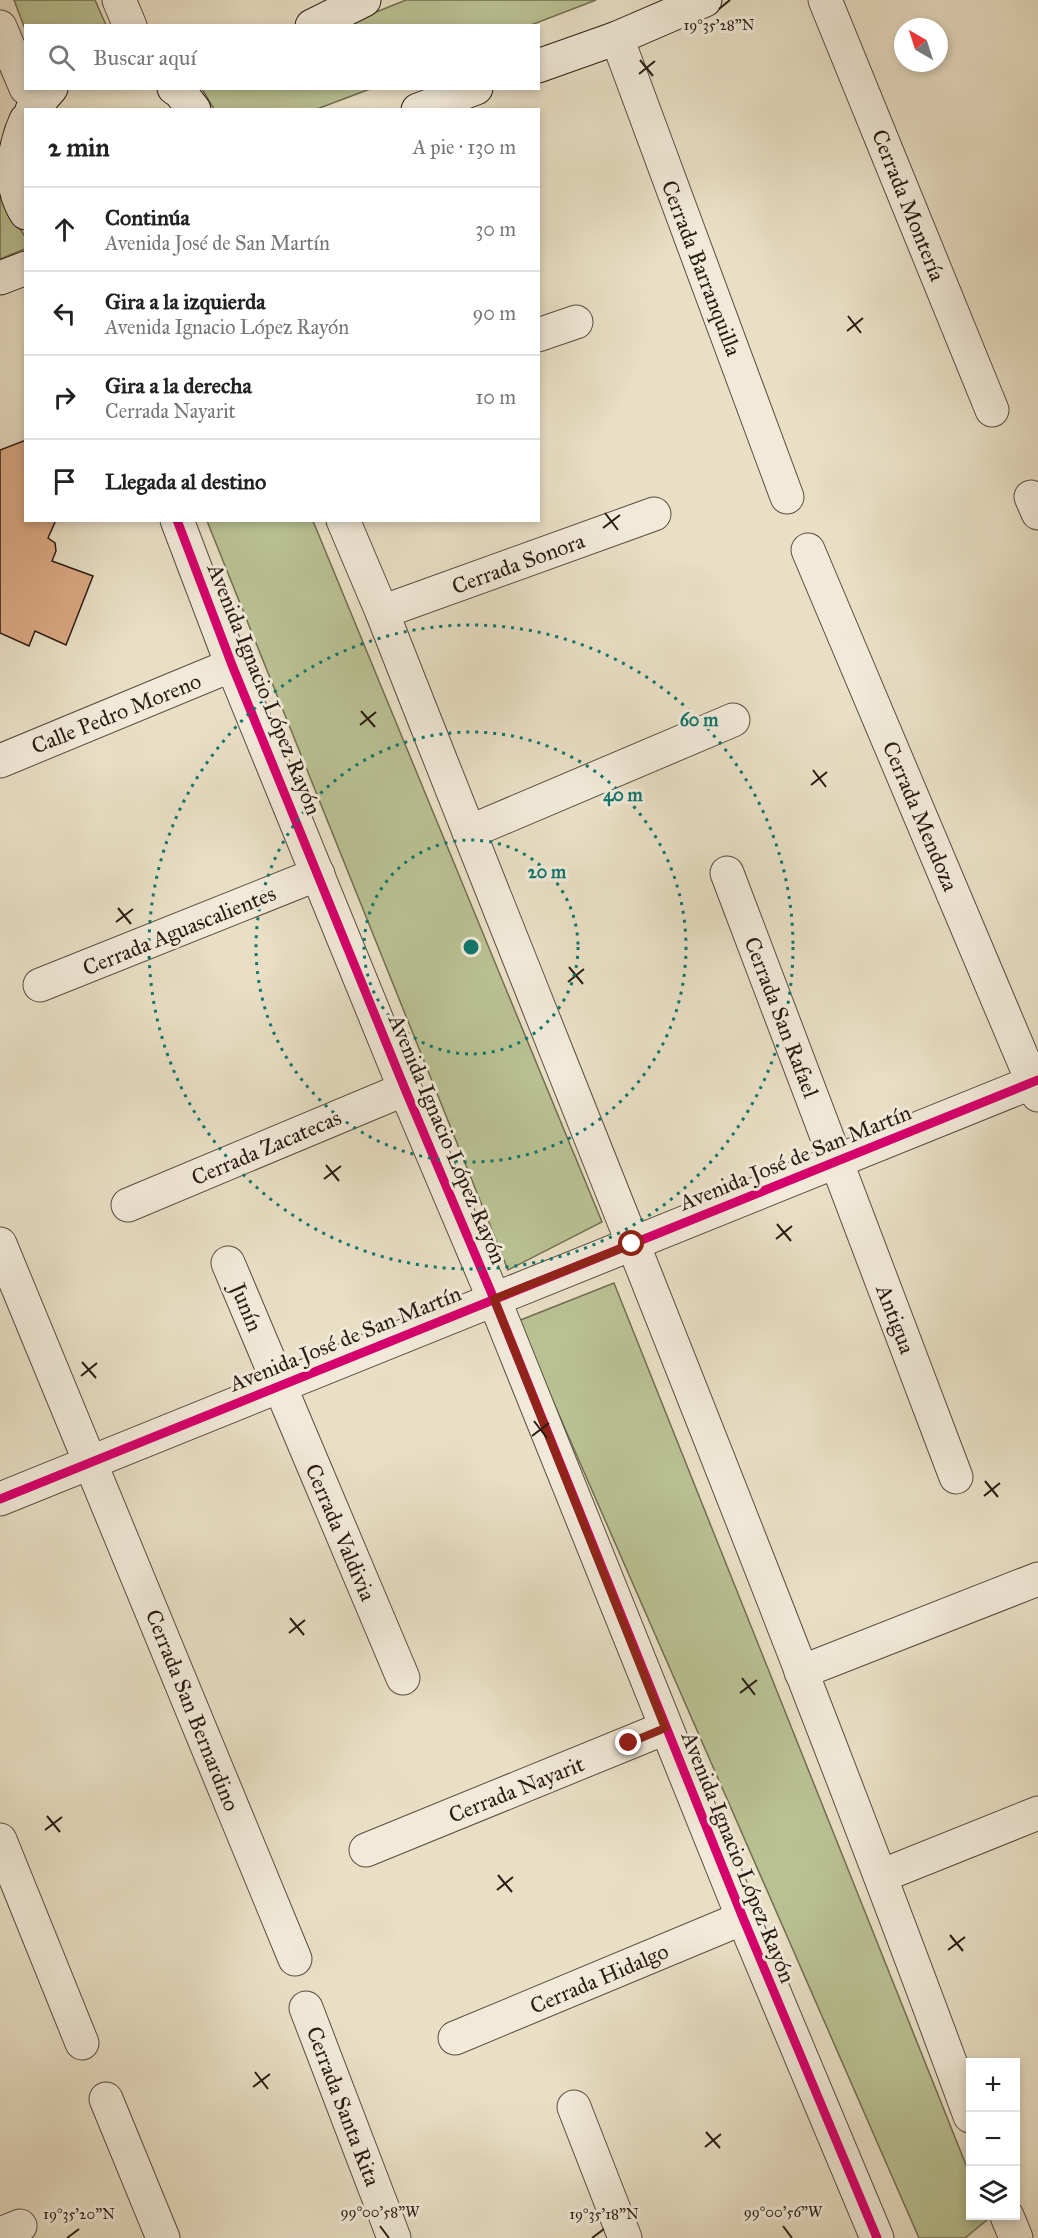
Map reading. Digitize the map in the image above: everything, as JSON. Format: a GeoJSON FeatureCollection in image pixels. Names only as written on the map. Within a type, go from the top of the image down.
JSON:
{"type":"FeatureCollection","features":[{"type":"Feature","properties":{"kind":"street"},"geometry":{"type":"LineString","coordinates":[[119,0],[129,24]]}},
{"type":"Feature","properties":{"kind":"street"},"geometry":{"type":"LineString","coordinates":[[316,24],[364,0]]}},
{"type":"Feature","properties":{"kind":"street"},"geometry":{"type":"LineString","coordinates":[[540,65],[617,38],[705,0]]}},
{"type":"Feature","properties":{"kind":"street","name":"Cerrada Montería"},"geometry":{"type":"LineString","coordinates":[[825,0],[992,410]]}},
{"type":"Feature","properties":{"kind":"street"},"geometry":{"type":"LineString","coordinates":[[0,27],[27,107]]}},
{"type":"Feature","properties":{"kind":"street","name":"Cerrada Barranquilla"},"geometry":{"type":"LineString","coordinates":[[617,38],[788,497]]}},
{"type":"Feature","properties":{"kind":"street"},"geometry":{"type":"LineString","coordinates":[[422,108],[471,90]]}},
{"type":"Feature","properties":{"kind":"street"},"geometry":{"type":"LineString","coordinates":[[24,118],[15,150],[14,180],[24,208]]}},
{"type":"Feature","properties":{"kind":"street"},"geometry":{"type":"LineString","coordinates":[[0,278],[24,269]]}},
{"type":"Feature","properties":{"kind":"street"},"geometry":{"type":"LineString","coordinates":[[540,335],[576,322]]}},
{"type":"Feature","properties":{"kind":"street","name":"Cerrada Sonora"},"geometry":{"type":"LineString","coordinates":[[382,612],[654,513]]}},
{"type":"Feature","properties":{"kind":"street","name":"Avenida Ignacio López Rayón"},"geometry":{"type":"LineString","coordinates":[[178,522],[232,664],[405,1089],[494,1299],[665,1728],[877,2238]]}},
{"type":"Feature","properties":{"kind":"street"},"geometry":{"type":"LineString","coordinates":[[344,522],[382,612],[801,1672],[881,1876],[969,2112]]}},
{"type":"Feature","properties":{"kind":"street","name":"Cerrada Mendoza"},"geometry":{"type":"LineString","coordinates":[[808,550],[1036,1086]]}},
{"type":"Feature","properties":{"kind":"street","name":"Calle Pedro Moreno"},"geometry":{"type":"LineString","coordinates":[[0,761],[232,664]]}},
{"type":"Feature","properties":{"kind":"street"},"geometry":{"type":"LineString","coordinates":[[469,832],[733,720]]}},
{"type":"Feature","properties":{"kind":"street","name":"Cerrada San Rafael"},"geometry":{"type":"LineString","coordinates":[[727,873],[837,1161]]}},
{"type":"Feature","properties":{"kind":"street","name":"Cerrada Aguascalientes"},"geometry":{"type":"LineString","coordinates":[[40,985],[318,874]]}},
{"type":"Feature","properties":{"kind":"street","name":"Avenida José de San Martín"},"geometry":{"type":"LineString","coordinates":[[0,1498],[837,1161],[1036,1086]]}},
{"type":"Feature","properties":{"kind":"street","name":"Cerrada Zacatecas"},"geometry":{"type":"LineString","coordinates":[[128,1205],[405,1089]]}},
{"type":"Feature","properties":{"kind":"street","name":"Antigua"},"geometry":{"type":"LineString","coordinates":[[837,1161],[956,1477]]}},
{"type":"Feature","properties":{"kind":"street","name":"Cerrada San Bernardino"},"geometry":{"type":"LineString","coordinates":[[0,1244],[295,1959]]}},
{"type":"Feature","properties":{"kind":"street","name":"Junín"},"geometry":{"type":"LineString","coordinates":[[228,1263],[279,1386]]}},
{"type":"Feature","properties":{"kind":"street","name":"Cerrada Valdivia"},"geometry":{"type":"LineString","coordinates":[[279,1386],[403,1678]]}},
{"type":"Feature","properties":{"kind":"street"},"geometry":{"type":"LineString","coordinates":[[801,1672],[1038,1579]]}},
{"type":"Feature","properties":{"kind":"street","name":"Cerrada Nayarit"},"geometry":{"type":"LineString","coordinates":[[366,1850],[665,1728]]}},
{"type":"Feature","properties":{"kind":"street"},"geometry":{"type":"LineString","coordinates":[[881,1876],[1038,1813]]}},
{"type":"Feature","properties":{"kind":"street"},"geometry":{"type":"LineString","coordinates":[[0,1840],[82,2043]]}},
{"type":"Feature","properties":{"kind":"street","name":"Cerrada Hidalgo"},"geometry":{"type":"LineString","coordinates":[[455,2038],[743,1918]]}},
{"type":"Feature","properties":{"kind":"street","name":"Cerrada Santa Rita"},"geometry":{"type":"LineString","coordinates":[[306,2008],[394,2238]]}},
{"type":"Feature","properties":{"kind":"street"},"geometry":{"type":"LineString","coordinates":[[106,2099],[163,2238]]}},
{"type":"Feature","properties":{"kind":"street"},"geometry":{"type":"LineString","coordinates":[[574,2108],[625,2238]]}},
{"type":"Feature","properties":{"kind":"street"},"geometry":{"type":"LineString","coordinates":[[1009,2220],[1016,2238]]}},
{"type":"Feature","properties":{"kind":"green space"},"geometry":{"type":"Polygon","coordinates":[[[14,0],[95,0],[106,24],[24,24],[24,26],[14,0]]]}},
{"type":"Feature","properties":{"kind":"green space"},"geometry":{"type":"Polygon","coordinates":[[[406,0],[596,0],[534,24],[346,24],[406,0]]]}},
{"type":"Feature","properties":{"kind":"green space"},"geometry":{"type":"Polygon","coordinates":[[[203,90],[367,90],[320,108],[213,108],[203,90]]]}},
{"type":"Feature","properties":{"kind":"green space"},"geometry":{"type":"Polygon","coordinates":[[[0,182],[6,207],[24,235],[24,249],[0,259],[0,182]]]}},
{"type":"Feature","properties":{"kind":"green space"},"geometry":{"type":"Polygon","coordinates":[[[207,522],[313,522],[602,1222],[508,1270],[207,522]]]}},
{"type":"Feature","properties":{"kind":"green space"},"geometry":{"type":"Polygon","coordinates":[[[614,1283],[966,2165],[966,2220],[987,2220],[965,2238],[919,2238],[518,1321],[614,1283]]]}},
{"type":"Feature","properties":{"kind":"building"},"geometry":{"type":"Polygon","coordinates":[[[24,441],[24,522],[55,522],[48,538],[55,543],[56,551],[52,561],[93,576],[66,645],[35,631],[29,646],[0,633],[0,450],[24,441]]]}},
{"type":"Feature","properties":{"kind":"cycle path"},"geometry":{"type":"LineString","coordinates":[[178,522],[232,665],[405,1089],[494,1299],[743,1918],[877,2238]]}},
{"type":"Feature","properties":{"kind":"cycle path"},"geometry":{"type":"LineString","coordinates":[[0,1499],[1038,1080]]}},
{"type":"Feature","properties":{"kind":"route"},"geometry":{"type":"LineString","coordinates":[[629,1743],[665,1728],[494,1299],[632,1244]]}}]}
